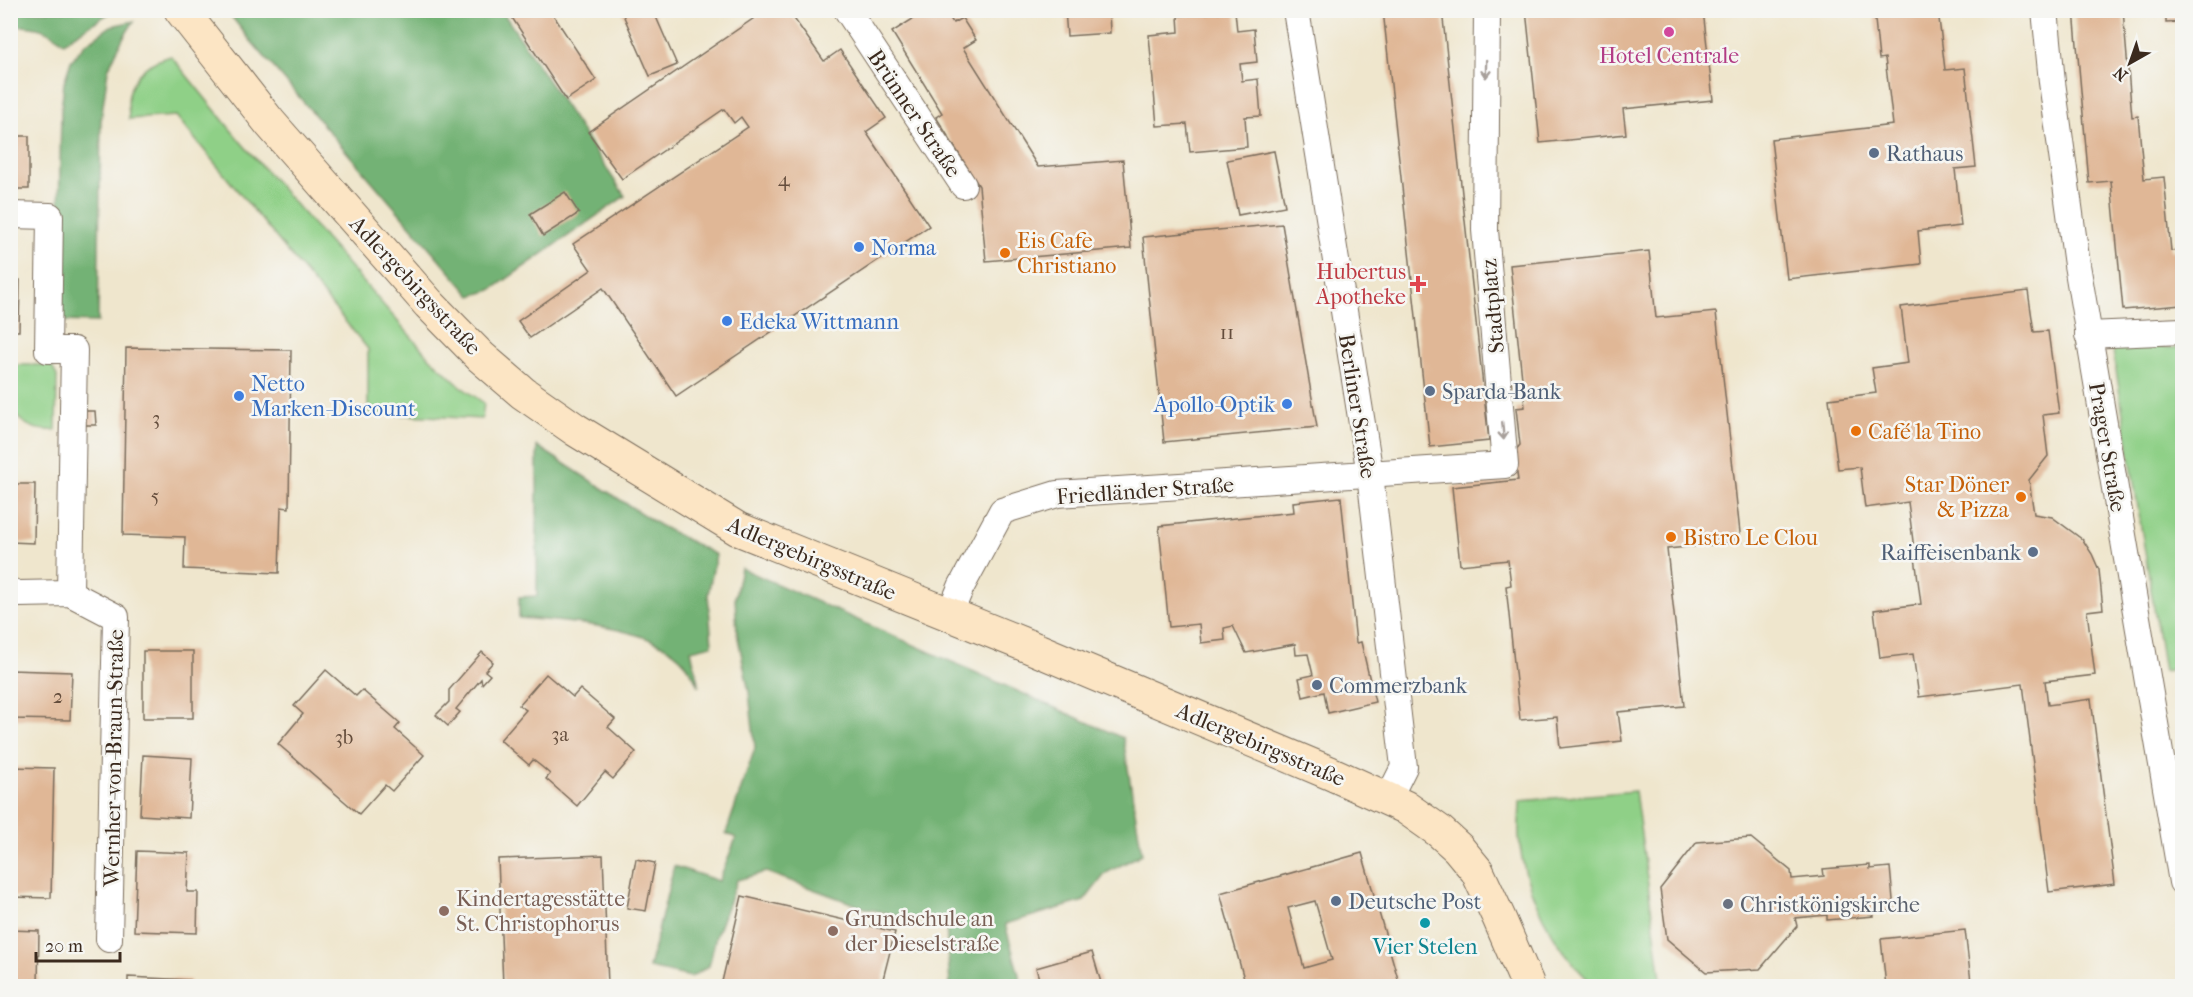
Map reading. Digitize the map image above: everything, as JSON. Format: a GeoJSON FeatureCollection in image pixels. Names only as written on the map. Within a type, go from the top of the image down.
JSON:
{"type":"FeatureCollection","features":[{"type":"Feature","properties":{"kind":"street","name":"Adlergebirgsstraße"},"geometry":{"type":"LineString","coordinates":[[181,10],[270,123],[429,304],[481,357],[523,393],[596,443],[738,529],[1319,768],[1405,807],[1439,831],[1458,848],[1476,871],[1499,918],[1527,985]]}},
{"type":"Feature","properties":{"kind":"street","name":"Brünner Straße"},"geometry":{"type":"LineString","coordinates":[[847,10],[963,185]]}},
{"type":"Feature","properties":{"kind":"street","name":"Berliner Straße"},"geometry":{"type":"LineString","coordinates":[[1296,10],[1370,474],[1404,767],[1388,799]]}},
{"type":"Feature","properties":{"kind":"street","name":"Stadtplatz"},"geometry":{"type":"LineString","coordinates":[[1370,474],[1505,465],[1485,230],[1487,10]]}},
{"type":"Feature","properties":{"kind":"street","name":"Prager Straße"},"geometry":{"type":"LineString","coordinates":[[2045,10],[2053,94],[2088,335],[2182,882]]}},
{"type":"Feature","properties":{"kind":"street"},"geometry":{"type":"LineString","coordinates":[[10,215],[50,216],[48,350],[74,350],[70,593]]}},
{"type":"Feature","properties":{"kind":"street"},"geometry":{"type":"LineString","coordinates":[[2088,335],[2182,331]]}},
{"type":"Feature","properties":{"kind":"street","name":"Friedländer Straße"},"geometry":{"type":"LineString","coordinates":[[949,615],[966,577],[1002,511],[1057,494],[1370,474]]}},
{"type":"Feature","properties":{"kind":"street","name":"Wernher-von-Braun-Straße"},"geometry":{"type":"LineString","coordinates":[[10,591],[18,594],[70,593],[116,617],[110,939]]}},
{"type":"Feature","properties":{"kind":"green space"},"geometry":{"type":"Polygon","coordinates":[[[17,11],[113,11],[64,43],[42,30],[17,26],[17,11]]]}},
{"type":"Feature","properties":{"kind":"green space"},"geometry":{"type":"Polygon","coordinates":[[[227,11],[502,11],[625,196],[491,290],[471,296],[227,11]]]}},
{"type":"Feature","properties":{"kind":"green space"},"geometry":{"type":"Polygon","coordinates":[[[134,21],[108,70],[101,120],[98,322],[57,321],[61,111],[64,83],[71,61],[84,45],[111,26],[134,21]]]}},
{"type":"Feature","properties":{"kind":"green space"},"geometry":{"type":"Polygon","coordinates":[[[171,56],[240,141],[428,356],[460,386],[484,403],[482,419],[368,413],[368,349],[176,116],[129,119],[128,97],[135,79],[150,64],[171,56]]]}},
{"type":"Feature","properties":{"kind":"green space"},"geometry":{"type":"Polygon","coordinates":[[[2112,345],[2182,348],[2182,667],[2164,671],[2112,345]]]}},
{"type":"Feature","properties":{"kind":"green space"},"geometry":{"type":"Polygon","coordinates":[[[17,365],[51,365],[57,376],[56,430],[36,429],[24,423],[15,414],[11,407],[11,372],[17,365]]]}},
{"type":"Feature","properties":{"kind":"green space"},"geometry":{"type":"Polygon","coordinates":[[[537,446],[659,525],[716,555],[708,594],[712,645],[691,650],[699,687],[685,663],[671,650],[652,640],[631,633],[583,624],[519,618],[519,597],[537,596],[537,446]]]}},
{"type":"Feature","properties":{"kind":"green space"},"geometry":{"type":"Polygon","coordinates":[[[741,568],[1123,738],[1142,854],[1106,873],[1084,901],[1005,924],[1022,986],[950,986],[946,925],[868,909],[766,872],[737,880],[716,936],[709,966],[691,977],[649,968],[674,866],[719,881],[736,838],[726,833],[755,748],[749,692],[737,633],[735,597],[741,568]]]}},
{"type":"Feature","properties":{"kind":"green space"},"geometry":{"type":"Polygon","coordinates":[[[1635,791],[1662,986],[1594,986],[1554,937],[1535,900],[1522,860],[1519,839],[1520,801],[1635,791]]]}},
{"type":"Feature","properties":{"kind":"building"},"geometry":{"type":"Polygon","coordinates":[[[10,10],[17,10],[17,26],[10,26],[10,10]]]}},
{"type":"Feature","properties":{"kind":"building"},"geometry":{"type":"Polygon","coordinates":[[[507,10],[550,10],[596,80],[566,100],[507,10]]]}},
{"type":"Feature","properties":{"kind":"building"},"geometry":{"type":"Polygon","coordinates":[[[621,10],[653,10],[677,65],[650,76],[621,10]]]}},
{"type":"Feature","properties":{"kind":"building"},"geometry":{"type":"Polygon","coordinates":[[[766,10],[788,10],[824,61],[840,50],[886,118],[866,132],[929,226],[676,396],[603,288],[530,338],[518,321],[591,270],[573,244],[748,127],[741,117],[734,123],[724,109],[622,179],[588,132],[766,10]]]}},
{"type":"Feature","properties":{"kind":"building"},"geometry":{"type":"Polygon","coordinates":[[[927,10],[933,10],[937,16],[946,11],[953,23],[962,18],[976,40],[963,48],[1038,167],[1123,160],[1131,248],[986,261],[979,186],[936,117],[942,113],[892,32],[927,10]]]}},
{"type":"Feature","properties":{"kind":"building"},"geometry":{"type":"Polygon","coordinates":[[[1065,10],[1109,10],[1110,33],[1067,36],[1065,10]]]}},
{"type":"Feature","properties":{"kind":"building"},"geometry":{"type":"Polygon","coordinates":[[[1383,10],[1442,10],[1489,441],[1430,447],[1383,10]]]}},
{"type":"Feature","properties":{"kind":"building"},"geometry":{"type":"Polygon","coordinates":[[[1526,10],[1703,10],[1713,100],[1623,109],[1626,134],[1540,143],[1526,10]]]}},
{"type":"Feature","properties":{"kind":"building","name":"Rathaus"},"geometry":{"type":"Polygon","coordinates":[[[1874,10],[1938,10],[1945,70],[1965,68],[1976,167],[1955,169],[1961,226],[1918,231],[1921,264],[1787,279],[1771,139],[1893,125],[1885,58],[1879,59],[1874,10]]]}},
{"type":"Feature","properties":{"kind":"building"},"geometry":{"type":"Polygon","coordinates":[[[2074,10],[2123,10],[2132,117],[2138,116],[2144,179],[2164,177],[2171,251],[2182,250],[2182,305],[2123,310],[2111,181],[2089,183],[2074,10]]]}},
{"type":"Feature","properties":{"kind":"building"},"geometry":{"type":"Polygon","coordinates":[[[2166,10],[2182,10],[2182,22],[2166,23],[2166,10]]]}},
{"type":"Feature","properties":{"kind":"building"},"geometry":{"type":"Polygon","coordinates":[[[1235,11],[1237,31],[1254,29],[1257,62],[1240,64],[1242,81],[1258,79],[1261,116],[1245,117],[1247,147],[1190,152],[1187,124],[1157,126],[1149,35],[1179,32],[1178,16],[1235,11]]]}},
{"type":"Feature","properties":{"kind":"building"},"geometry":{"type":"Polygon","coordinates":[[[10,136],[29,136],[29,189],[10,189],[10,136]]]}},
{"type":"Feature","properties":{"kind":"building"},"geometry":{"type":"Polygon","coordinates":[[[1274,151],[1285,206],[1238,215],[1227,160],[1274,151]]]}},
{"type":"Feature","properties":{"kind":"building"},"geometry":{"type":"Polygon","coordinates":[[[565,192],[579,213],[543,236],[530,214],[565,192]]]}},
{"type":"Feature","properties":{"kind":"building"},"geometry":{"type":"Polygon","coordinates":[[[1282,224],[1317,427],[1164,442],[1143,237],[1282,224]]]}},
{"type":"Feature","properties":{"kind":"building"},"geometry":{"type":"Polygon","coordinates":[[[1649,251],[1656,318],[1716,312],[1741,542],[1667,549],[1684,706],[1618,712],[1622,741],[1560,748],[1557,717],[1520,720],[1506,586],[1511,585],[1508,560],[1460,565],[1452,487],[1518,480],[1514,452],[1520,445],[1516,408],[1525,407],[1510,265],[1649,251]]]}},
{"type":"Feature","properties":{"kind":"building"},"geometry":{"type":"Polygon","coordinates":[[[10,280],[20,280],[19,331],[10,331],[10,280]]]}},
{"type":"Feature","properties":{"kind":"building"},"geometry":{"type":"Polygon","coordinates":[[[2028,291],[2034,332],[2048,331],[2059,413],[2043,415],[2048,456],[2029,480],[2034,514],[2052,517],[2083,540],[2099,570],[2103,609],[2087,611],[2095,675],[2045,681],[2048,705],[2091,699],[2115,884],[2049,892],[2023,684],[1919,697],[1913,654],[1880,658],[1874,610],[1921,604],[1908,502],[1865,508],[1860,467],[1838,469],[1829,399],[1876,393],[1872,368],[1908,363],[1901,307],[2028,291]]]}},
{"type":"Feature","properties":{"kind":"building"},"geometry":{"type":"Polygon","coordinates":[[[126,348],[291,350],[289,508],[281,507],[279,573],[184,569],[185,537],[123,535],[126,348]]]}},
{"type":"Feature","properties":{"kind":"building"},"geometry":{"type":"Polygon","coordinates":[[[84,411],[95,411],[96,425],[84,425],[84,411]]]}},
{"type":"Feature","properties":{"kind":"building"},"geometry":{"type":"Polygon","coordinates":[[[10,484],[35,484],[34,543],[10,542],[10,484]]]}},
{"type":"Feature","properties":{"kind":"building"},"geometry":{"type":"Polygon","coordinates":[[[1341,497],[1356,643],[1361,642],[1375,702],[1328,713],[1324,692],[1303,697],[1299,678],[1313,675],[1308,654],[1296,655],[1295,644],[1246,653],[1233,626],[1224,628],[1225,640],[1201,643],[1199,624],[1169,627],[1159,526],[1294,512],[1293,502],[1341,497]]]}},
{"type":"Feature","properties":{"kind":"building"},"geometry":{"type":"Polygon","coordinates":[[[143,651],[193,651],[193,718],[143,718],[143,651]]]}},
{"type":"Feature","properties":{"kind":"building"},"geometry":{"type":"Polygon","coordinates":[[[482,652],[493,662],[485,671],[490,675],[482,684],[481,679],[456,709],[460,712],[448,726],[436,715],[449,702],[449,690],[482,652]]]}},
{"type":"Feature","properties":{"kind":"building"},"geometry":{"type":"Polygon","coordinates":[[[10,670],[72,672],[70,720],[10,719],[10,670]]]}},
{"type":"Feature","properties":{"kind":"building"},"geometry":{"type":"Polygon","coordinates":[[[326,670],[356,696],[362,690],[400,723],[395,729],[424,755],[392,791],[385,785],[359,814],[278,744],[303,714],[294,706],[326,670]]]}},
{"type":"Feature","properties":{"kind":"building"},"geometry":{"type":"Polygon","coordinates":[[[546,674],[573,697],[580,689],[615,719],[608,727],[636,752],[613,779],[605,772],[577,806],[546,779],[550,774],[542,767],[533,760],[529,765],[500,740],[526,710],[519,705],[546,674]]]}},
{"type":"Feature","properties":{"kind":"building"},"geometry":{"type":"Polygon","coordinates":[[[143,755],[192,758],[189,818],[140,815],[143,755]]]}},
{"type":"Feature","properties":{"kind":"building"},"geometry":{"type":"Polygon","coordinates":[[[10,767],[54,768],[51,898],[10,897],[10,767]]]}},
{"type":"Feature","properties":{"kind":"building","name":"Christkönigskirche"},"geometry":{"type":"Polygon","coordinates":[[[1751,838],[1791,871],[1792,879],[1824,876],[1823,869],[1870,865],[1870,869],[1890,867],[1894,911],[1873,912],[1874,916],[1827,920],[1827,915],[1795,918],[1797,926],[1760,969],[1706,972],[1667,939],[1660,889],[1697,842],[1751,838]]]}},
{"type":"Feature","properties":{"kind":"building"},"geometry":{"type":"Polygon","coordinates":[[[137,851],[189,853],[187,892],[198,892],[197,933],[134,931],[137,851]]]}},
{"type":"Feature","properties":{"kind":"building"},"geometry":{"type":"Polygon","coordinates":[[[1362,853],[1400,986],[1246,986],[1220,893],[1362,853]],[[1315,901],[1288,908],[1304,968],[1332,960],[1315,901]]]}},
{"type":"Feature","properties":{"kind":"building"},"geometry":{"type":"Polygon","coordinates":[[[603,855],[608,986],[503,986],[498,859],[603,855]]]}},
{"type":"Feature","properties":{"kind":"building"},"geometry":{"type":"Polygon","coordinates":[[[636,859],[655,863],[646,911],[627,908],[636,859]]]}},
{"type":"Feature","properties":{"kind":"building"},"geometry":{"type":"Polygon","coordinates":[[[742,896],[895,932],[882,983],[872,986],[721,986],[742,896]]]}},
{"type":"Feature","properties":{"kind":"building"},"geometry":{"type":"Polygon","coordinates":[[[10,930],[39,931],[38,986],[10,986],[10,930]]]}},
{"type":"Feature","properties":{"kind":"building"},"geometry":{"type":"Polygon","coordinates":[[[1965,930],[1971,982],[1930,986],[1886,986],[1881,939],[1965,930]]]}},
{"type":"Feature","properties":{"kind":"building"},"geometry":{"type":"Polygon","coordinates":[[[1092,952],[1102,986],[1041,986],[1036,968],[1092,952]]]}},
{"type":"Feature","properties":{"kind":"building"},"geometry":{"type":"Polygon","coordinates":[[[128,977],[190,980],[190,986],[128,986],[128,977]]]}},
{"type":"Feature","properties":{"kind":"place","name":"Hotel Centrale"},"geometry":{"type":"Point","coordinates":[1669,32]}},
{"type":"Feature","properties":{"kind":"place","name":"Rathaus"},"geometry":{"type":"Point","coordinates":[1874,153]}},
{"type":"Feature","properties":{"kind":"place","name":"Norma"},"geometry":{"type":"Point","coordinates":[859,247]}},
{"type":"Feature","properties":{"kind":"place","name":"Eis Cafe Christiano"},"geometry":{"type":"Point","coordinates":[1005,253]}},
{"type":"Feature","properties":{"kind":"place","name":"Hubertus Apotheke"},"geometry":{"type":"Point","coordinates":[1418,284]}},
{"type":"Feature","properties":{"kind":"place","name":"Edeka Wittmann"},"geometry":{"type":"Point","coordinates":[727,321]}},
{"type":"Feature","properties":{"kind":"place","name":"Sparda-Bank"},"geometry":{"type":"Point","coordinates":[1430,391]}},
{"type":"Feature","properties":{"kind":"place","name":"Netto Marken-Discount"},"geometry":{"type":"Point","coordinates":[239,396]}},
{"type":"Feature","properties":{"kind":"place","name":"Apollo-Optik"},"geometry":{"type":"Point","coordinates":[1287,404]}},
{"type":"Feature","properties":{"kind":"place","name":"Café la Tino"},"geometry":{"type":"Point","coordinates":[1856,431]}},
{"type":"Feature","properties":{"kind":"place","name":"Star Döner & Pizza"},"geometry":{"type":"Point","coordinates":[2021,497]}},
{"type":"Feature","properties":{"kind":"place","name":"Bistro Le Clou"},"geometry":{"type":"Point","coordinates":[1671,537]}},
{"type":"Feature","properties":{"kind":"place","name":"Raiffeisenbank"},"geometry":{"type":"Point","coordinates":[2033,552]}},
{"type":"Feature","properties":{"kind":"place","name":"Commerzbank"},"geometry":{"type":"Point","coordinates":[1317,685]}},
{"type":"Feature","properties":{"kind":"place","name":"Deutsche Post"},"geometry":{"type":"Point","coordinates":[1336,901]}},
{"type":"Feature","properties":{"kind":"place","name":"Christkönigskirche"},"geometry":{"type":"Point","coordinates":[1728,904]}},
{"type":"Feature","properties":{"kind":"place","name":"Kindertagesstätte St. Christophorus"},"geometry":{"type":"Point","coordinates":[444,911]}},
{"type":"Feature","properties":{"kind":"place","name":"Vier Stelen"},"geometry":{"type":"Point","coordinates":[1425,923]}},
{"type":"Feature","properties":{"kind":"place","name":"Grundschule an der Dieselstraße"},"geometry":{"type":"Point","coordinates":[833,931]}}]}
